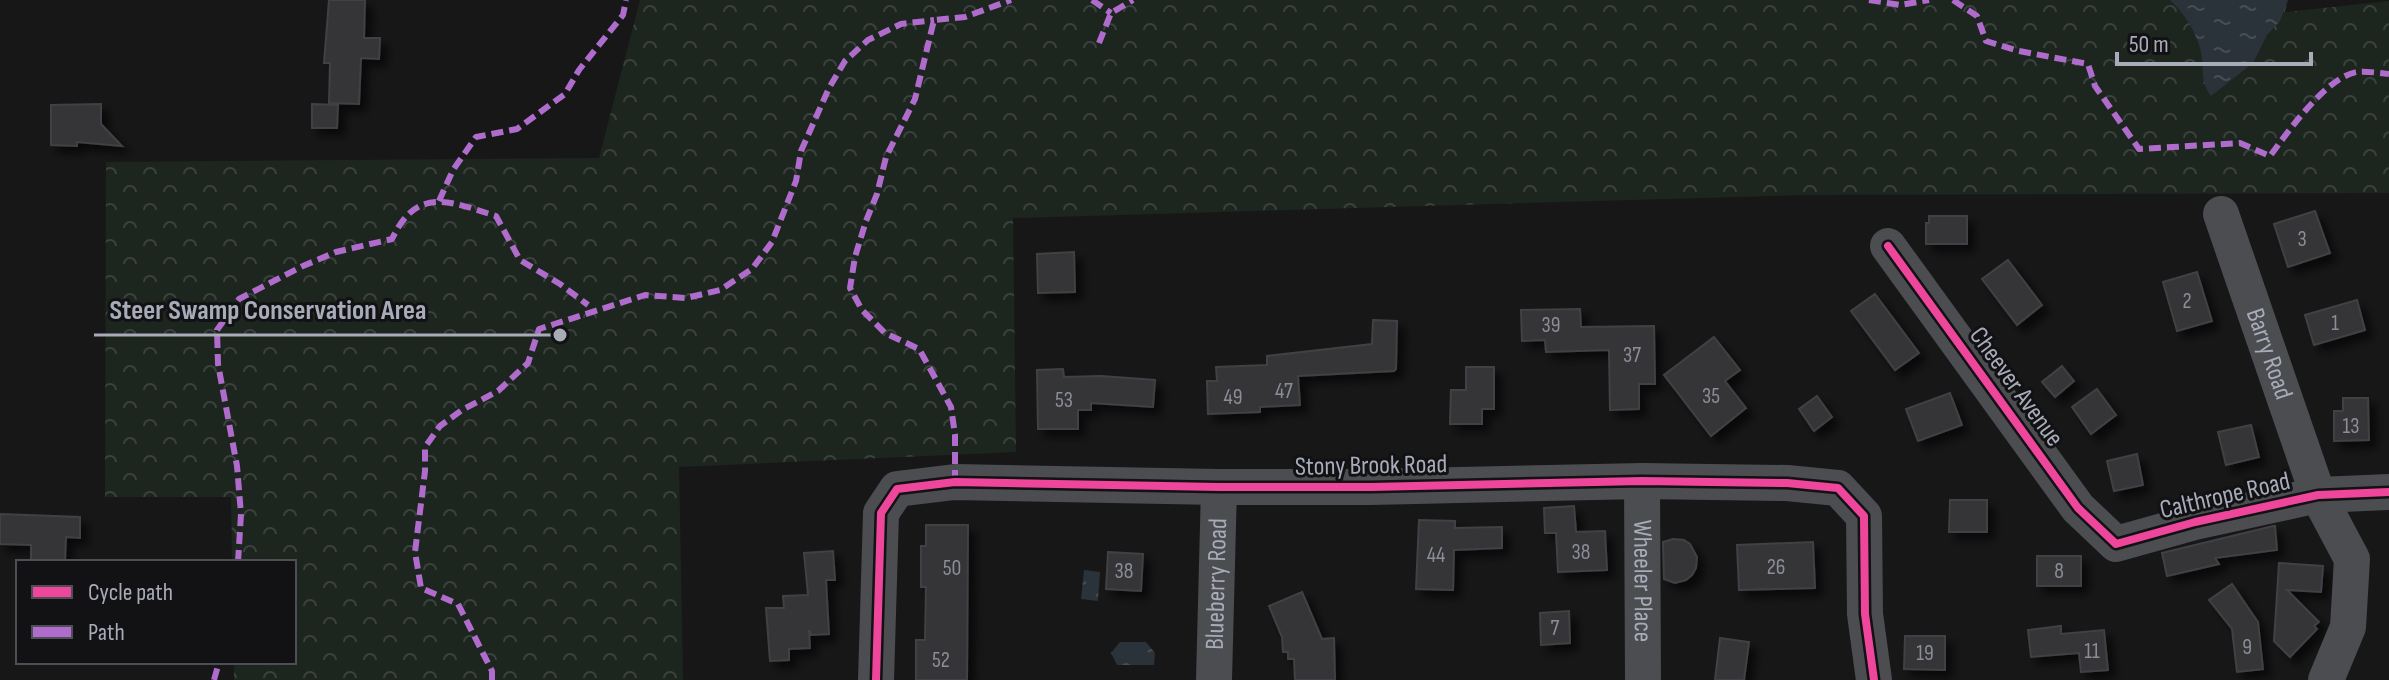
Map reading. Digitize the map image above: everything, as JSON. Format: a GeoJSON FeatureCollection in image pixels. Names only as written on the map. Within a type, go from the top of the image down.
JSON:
{"type":"FeatureCollection","features":[{"type":"Feature","properties":{"kind":"street","name":"Barry Road"},"geometry":{"type":"LineString","coordinates":[[2221,214],[2318,495]]}},
{"type":"Feature","properties":{"kind":"street","name":"Cheever Avenue"},"geometry":{"type":"LineString","coordinates":[[1888,246],[2078,508],[2118,544]]}},
{"type":"Feature","properties":{"kind":"street","name":"Stony Brook Road"},"geometry":{"type":"LineString","coordinates":[[876,680],[881,513],[897,489],[955,482],[1371,487],[1642,481],[1787,483],[1838,488],[1864,516],[1865,614],[1874,680]]}},
{"type":"Feature","properties":{"kind":"street","name":"Wheeler Place"},"geometry":{"type":"LineString","coordinates":[[1642,481],[1643,680]]}},
{"type":"Feature","properties":{"kind":"street","name":"Blueberry Road"},"geometry":{"type":"LineString","coordinates":[[1214,680],[1219,487]]}},
{"type":"Feature","properties":{"kind":"street","name":"Calthrope Road"},"geometry":{"type":"LineString","coordinates":[[2118,544],[2195,522],[2318,495],[2389,492]]}},
{"type":"Feature","properties":{"kind":"street"},"geometry":{"type":"LineString","coordinates":[[2318,495],[2352,559],[2348,627],[2326,680]]}},
{"type":"Feature","properties":{"kind":"green space"},"geometry":{"type":"Polygon","coordinates":[[[640,0],[2288,0],[2285,12],[2389,1],[2389,193],[1803,195],[1013,218],[1016,452],[679,467],[683,680],[234,680],[234,664],[296,664],[296,560],[232,560],[231,497],[105,497],[106,162],[599,158],[640,0]]]}},
{"type":"Feature","properties":{"kind":"water"},"geometry":{"type":"Polygon","coordinates":[[[2170,0],[2288,0],[2280,21],[2267,35],[2253,63],[2211,96],[2205,84],[2195,35],[2170,0]]]}},
{"type":"Feature","properties":{"kind":"water"},"geometry":{"type":"Polygon","coordinates":[[[1084,570],[1100,572],[1098,601],[1081,599],[1084,570]]]}},
{"type":"Feature","properties":{"kind":"water"},"geometry":{"type":"Polygon","coordinates":[[[1120,642],[1146,642],[1155,653],[1154,665],[1117,665],[1111,653],[1120,642]]]}},
{"type":"Feature","properties":{"kind":"building"},"geometry":{"type":"Polygon","coordinates":[[[329,0],[365,0],[364,38],[380,38],[379,59],[361,58],[359,104],[329,103],[330,63],[324,63],[329,0]]]}},
{"type":"Feature","properties":{"kind":"building"},"geometry":{"type":"Polygon","coordinates":[[[101,104],[101,124],[122,146],[77,142],[77,146],[51,145],[51,105],[101,104]]]}},
{"type":"Feature","properties":{"kind":"building"},"geometry":{"type":"Polygon","coordinates":[[[312,104],[338,105],[337,128],[312,128],[312,104]]]}},
{"type":"Feature","properties":{"kind":"building"},"geometry":{"type":"Polygon","coordinates":[[[2315,211],[2330,253],[2288,267],[2274,224],[2315,211]]]}},
{"type":"Feature","properties":{"kind":"building"},"geometry":{"type":"Polygon","coordinates":[[[1929,216],[1967,216],[1967,244],[1926,244],[1929,216]]]}},
{"type":"Feature","properties":{"kind":"building"},"geometry":{"type":"Polygon","coordinates":[[[1074,252],[1075,292],[1038,293],[1037,254],[1074,252]]]}},
{"type":"Feature","properties":{"kind":"building"},"geometry":{"type":"Polygon","coordinates":[[[2008,260],[2042,305],[2017,325],[1982,279],[2008,260]]]}},
{"type":"Feature","properties":{"kind":"building"},"geometry":{"type":"Polygon","coordinates":[[[2197,272],[2212,321],[2177,331],[2163,282],[2197,272]]]}},
{"type":"Feature","properties":{"kind":"building"},"geometry":{"type":"Polygon","coordinates":[[[1875,294],[1919,353],[1895,370],[1851,311],[1875,294]]]}},
{"type":"Feature","properties":{"kind":"building"},"geometry":{"type":"Polygon","coordinates":[[[2357,300],[2365,330],[2314,345],[2305,315],[2357,300]]]}},
{"type":"Feature","properties":{"kind":"building"},"geometry":{"type":"Polygon","coordinates":[[[1580,309],[1581,327],[1654,326],[1655,384],[1639,384],[1639,409],[1610,410],[1609,350],[1546,352],[1545,340],[1522,341],[1521,310],[1580,309]]]}},
{"type":"Feature","properties":{"kind":"building"},"geometry":{"type":"Polygon","coordinates":[[[1373,320],[1397,321],[1394,371],[1298,376],[1300,405],[1260,407],[1260,412],[1208,414],[1207,381],[1217,381],[1216,367],[1267,365],[1267,356],[1372,344],[1373,320]]]}},
{"type":"Feature","properties":{"kind":"building"},"geometry":{"type":"Polygon","coordinates":[[[1714,337],[1740,370],[1725,381],[1746,408],[1711,436],[1664,375],[1714,337]]]}},
{"type":"Feature","properties":{"kind":"building"},"geometry":{"type":"Polygon","coordinates":[[[2062,366],[2074,381],[2055,397],[2042,382],[2062,366]]]}},
{"type":"Feature","properties":{"kind":"building"},"geometry":{"type":"Polygon","coordinates":[[[1466,367],[1494,367],[1494,409],[1482,409],[1482,424],[1450,424],[1451,390],[1466,390],[1466,367]]]}},
{"type":"Feature","properties":{"kind":"building"},"geometry":{"type":"Polygon","coordinates":[[[1063,369],[1064,377],[1155,380],[1153,407],[1091,403],[1091,410],[1078,410],[1078,429],[1038,429],[1037,370],[1063,369]]]}},
{"type":"Feature","properties":{"kind":"building"},"geometry":{"type":"Polygon","coordinates":[[[2097,389],[2116,415],[2091,434],[2072,407],[2097,389]]]}},
{"type":"Feature","properties":{"kind":"building"},"geometry":{"type":"Polygon","coordinates":[[[1950,393],[1962,425],[1918,441],[1906,409],[1950,393]]]}},
{"type":"Feature","properties":{"kind":"building"},"geometry":{"type":"Polygon","coordinates":[[[1817,396],[1832,417],[1814,431],[1799,409],[1817,396]]]}},
{"type":"Feature","properties":{"kind":"building"},"geometry":{"type":"Polygon","coordinates":[[[2343,398],[2368,398],[2369,440],[2334,441],[2334,411],[2343,411],[2343,398]]]}},
{"type":"Feature","properties":{"kind":"building"},"geometry":{"type":"Polygon","coordinates":[[[2251,425],[2259,457],[2226,465],[2218,432],[2251,425]]]}},
{"type":"Feature","properties":{"kind":"building"},"geometry":{"type":"Polygon","coordinates":[[[2137,454],[2143,485],[2114,491],[2107,461],[2137,454]]]}},
{"type":"Feature","properties":{"kind":"building"},"geometry":{"type":"Polygon","coordinates":[[[1950,500],[1987,500],[1987,532],[1949,532],[1950,500]]]}},
{"type":"Feature","properties":{"kind":"building"},"geometry":{"type":"Polygon","coordinates":[[[1574,506],[1576,532],[1605,531],[1607,570],[1558,572],[1556,533],[1545,533],[1544,508],[1574,506]]]}},
{"type":"Feature","properties":{"kind":"building"},"geometry":{"type":"Polygon","coordinates":[[[0,514],[80,517],[80,538],[66,537],[65,560],[31,560],[31,545],[0,544],[0,514]]]}},
{"type":"Feature","properties":{"kind":"building"},"geometry":{"type":"Polygon","coordinates":[[[1419,520],[1455,521],[1455,528],[1502,527],[1502,548],[1454,550],[1453,590],[1416,589],[1419,520]]]}},
{"type":"Feature","properties":{"kind":"building"},"geometry":{"type":"Polygon","coordinates":[[[926,525],[968,525],[967,680],[916,680],[916,640],[925,640],[926,587],[921,587],[921,546],[926,546],[926,525]]]}},
{"type":"Feature","properties":{"kind":"building"},"geometry":{"type":"Polygon","coordinates":[[[2275,526],[2277,550],[2215,558],[2219,564],[2167,576],[2162,553],[2275,526]]]}},
{"type":"Feature","properties":{"kind":"building"},"geometry":{"type":"Polygon","coordinates":[[[1673,539],[1690,544],[1697,557],[1692,575],[1675,583],[1664,579],[1663,542],[1673,539]]]}},
{"type":"Feature","properties":{"kind":"building"},"geometry":{"type":"Polygon","coordinates":[[[1813,542],[1815,588],[1739,590],[1737,545],[1813,542]]]}},
{"type":"Feature","properties":{"kind":"building"},"geometry":{"type":"Polygon","coordinates":[[[833,551],[835,580],[826,580],[829,634],[811,635],[809,631],[810,648],[789,649],[789,660],[770,661],[766,608],[784,608],[783,596],[808,595],[804,553],[833,551]]]}},
{"type":"Feature","properties":{"kind":"building"},"geometry":{"type":"Polygon","coordinates":[[[1108,552],[1143,554],[1141,591],[1106,589],[1108,552]]]}},
{"type":"Feature","properties":{"kind":"building"},"geometry":{"type":"Polygon","coordinates":[[[2037,556],[2081,556],[2081,586],[2037,586],[2037,556]]]}},
{"type":"Feature","properties":{"kind":"building"},"geometry":{"type":"Polygon","coordinates":[[[2279,563],[2323,566],[2321,592],[2287,590],[2319,622],[2314,626],[2317,629],[2290,657],[2274,641],[2279,563]]]}},
{"type":"Feature","properties":{"kind":"building"},"geometry":{"type":"Polygon","coordinates":[[[2232,584],[2258,622],[2263,669],[2237,672],[2232,629],[2209,600],[2232,584]]]}},
{"type":"Feature","properties":{"kind":"building"},"geometry":{"type":"Polygon","coordinates":[[[1302,592],[1322,639],[1334,638],[1335,680],[1295,680],[1294,659],[1288,659],[1288,652],[1283,652],[1282,637],[1269,606],[1302,592]]]}},
{"type":"Feature","properties":{"kind":"building"},"geometry":{"type":"Polygon","coordinates":[[[1569,611],[1570,643],[1541,645],[1540,613],[1569,611]]]}},
{"type":"Feature","properties":{"kind":"building"},"geometry":{"type":"Polygon","coordinates":[[[2061,626],[2061,634],[2104,630],[2108,670],[2081,672],[2079,653],[2031,657],[2028,630],[2061,626]]]}},
{"type":"Feature","properties":{"kind":"building"},"geometry":{"type":"Polygon","coordinates":[[[1905,636],[1945,636],[1945,670],[1904,669],[1905,636]]]}},
{"type":"Feature","properties":{"kind":"building"},"geometry":{"type":"Polygon","coordinates":[[[1720,638],[1749,642],[1744,680],[1715,680],[1720,638]]]}},
{"type":"Feature","properties":{"kind":"marked path"},"geometry":{"type":"LineString","coordinates":[[439,201],[453,170],[476,137],[517,129],[565,94],[579,70],[623,15],[626,0]]}},
{"type":"Feature","properties":{"kind":"marked path"},"geometry":{"type":"LineString","coordinates":[[955,482],[955,435],[951,407],[919,349],[885,333],[862,310],[850,288],[855,257],[886,157],[915,99],[934,20],[965,17],[1011,0]]}},
{"type":"Feature","properties":{"kind":"marked path"},"geometry":{"type":"LineString","coordinates":[[1092,0],[1111,13]]}},
{"type":"Feature","properties":{"kind":"marked path"},"geometry":{"type":"LineString","coordinates":[[1099,43],[1111,13],[1133,0]]}},
{"type":"Feature","properties":{"kind":"marked path"},"geometry":{"type":"LineString","coordinates":[[1869,0],[1900,5],[1929,0]]}},
{"type":"Feature","properties":{"kind":"marked path"},"geometry":{"type":"LineString","coordinates":[[1953,0],[1977,16],[1986,41],[2019,51],[2088,64],[2095,86],[2139,149],[2240,143],[2270,156],[2309,107],[2333,84],[2357,72],[2389,74]]}},
{"type":"Feature","properties":{"kind":"marked path"},"geometry":{"type":"LineString","coordinates":[[492,680],[492,671],[458,604],[421,588],[415,552],[425,447],[440,426],[498,391],[528,363],[539,329],[645,295],[686,298],[720,290],[752,269],[772,242],[796,181],[801,151],[829,88],[845,61],[868,40],[901,24],[934,20]]}},
{"type":"Feature","properties":{"kind":"marked path"},"geometry":{"type":"LineString","coordinates":[[238,560],[241,514],[237,466],[218,364],[217,330],[239,299],[336,252],[392,239],[412,211],[436,202],[496,216],[520,260],[588,305]]}},
{"type":"Feature","properties":{"kind":"marked path"},"geometry":{"type":"LineString","coordinates":[[214,680],[218,664]]}},
{"type":"Feature","properties":{"kind":"cycle path"},"geometry":{"type":"LineString","coordinates":[[1888,246],[2078,508],[2116,544],[2195,522],[2318,495],[2389,492]]}},
{"type":"Feature","properties":{"kind":"cycle path"},"geometry":{"type":"LineString","coordinates":[[876,680],[881,513],[897,489],[955,482],[1371,487],[1642,481],[1787,483],[1838,488],[1864,516],[1865,614],[1874,680]]}},
{"type":"Feature","properties":{"kind":"place","name":"Steer Swamp Conservation Area"},"geometry":{"type":"Point","coordinates":[560,335]}}]}
